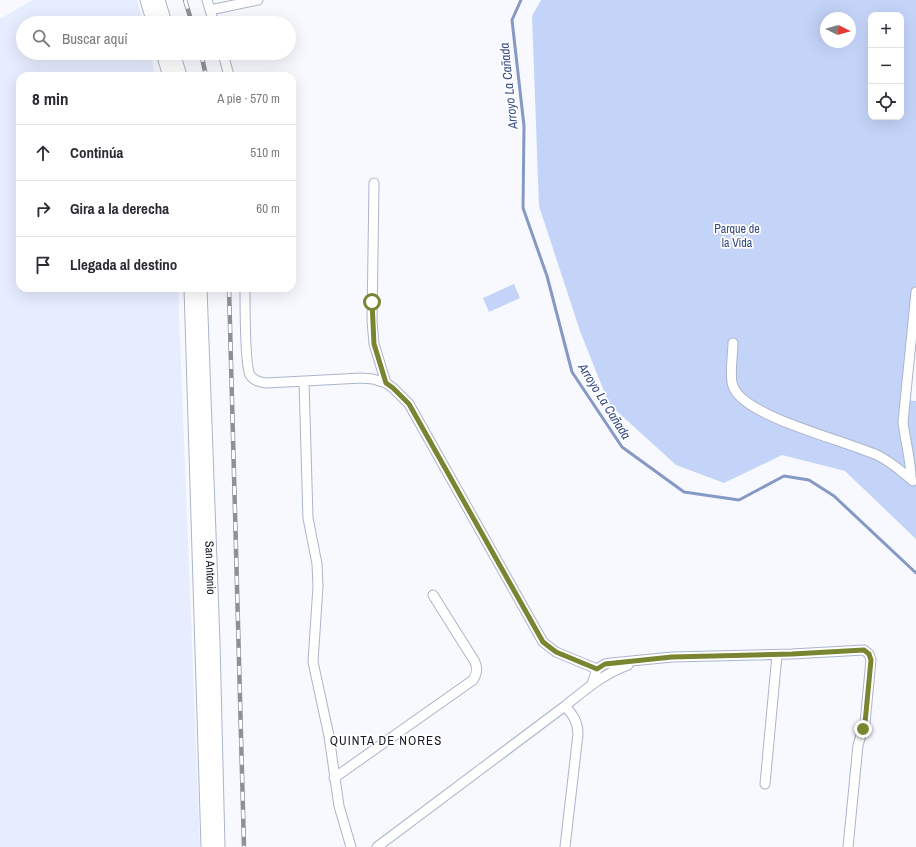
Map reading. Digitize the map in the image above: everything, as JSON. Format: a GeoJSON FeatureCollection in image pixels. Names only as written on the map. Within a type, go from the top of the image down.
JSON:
{"type":"FeatureCollection","features":[{"type":"Feature","properties":{"kind":"main road"},"geometry":{"type":"LineString","coordinates":[[147,0],[152,16]]}},
{"type":"Feature","properties":{"kind":"main road"},"geometry":{"type":"LineString","coordinates":[[158,0],[163,16]]}},
{"type":"Feature","properties":{"kind":"main road"},"geometry":{"type":"LineString","coordinates":[[165,60],[169,72]]}},
{"type":"Feature","properties":{"kind":"main road"},"geometry":{"type":"LineString","coordinates":[[175,60],[179,72]]}},
{"type":"Feature","properties":{"kind":"main road","name":"San Antonio"},"geometry":{"type":"LineString","coordinates":[[191,292],[208,847]]}},
{"type":"Feature","properties":{"kind":"main road","name":"San Antonio"},"geometry":{"type":"LineString","coordinates":[[200,292],[213,643],[218,847]]}},
{"type":"Feature","properties":{"kind":"street"},"geometry":{"type":"LineString","coordinates":[[207,0],[212,16]]}},
{"type":"Feature","properties":{"kind":"street"},"geometry":{"type":"LineString","coordinates":[[210,10],[258,0]]}},
{"type":"Feature","properties":{"kind":"street"},"geometry":{"type":"LineString","coordinates":[[225,60],[228,72]]}},
{"type":"Feature","properties":{"kind":"street"},"geometry":{"type":"LineString","coordinates":[[374,183],[372,321],[374,344],[386,383]]}},
{"type":"Feature","properties":{"kind":"street"},"geometry":{"type":"LineString","coordinates":[[245,292],[247,359],[250,375],[259,382],[266,383],[362,378],[386,383],[393,388],[409,404],[543,642],[556,652],[597,669]]}},
{"type":"Feature","properties":{"kind":"street"},"geometry":{"type":"LineString","coordinates":[[914,481],[904,435],[903,422],[912,362],[916,292]]}},
{"type":"Feature","properties":{"kind":"street"},"geometry":{"type":"LineString","coordinates":[[733,343],[732,385],[739,397],[749,405],[780,419],[878,456],[914,481]]}},
{"type":"Feature","properties":{"kind":"street"},"geometry":{"type":"LineString","coordinates":[[304,382],[308,518],[317,568],[318,586],[313,662],[328,736],[339,806],[351,847]]}},
{"type":"Feature","properties":{"kind":"street"},"geometry":{"type":"LineString","coordinates":[[334,778],[473,680],[476,676],[477,666],[475,662],[433,595]]}},
{"type":"Feature","properties":{"kind":"street"},"geometry":{"type":"LineString","coordinates":[[592,684],[597,669],[605,664],[672,657],[777,655],[859,649],[864,650],[869,654],[871,660],[865,723],[858,745],[848,847]]}},
{"type":"Feature","properties":{"kind":"street"},"geometry":{"type":"LineString","coordinates":[[765,784],[777,655]]}},
{"type":"Feature","properties":{"kind":"street"},"geometry":{"type":"LineString","coordinates":[[377,847],[565,706],[592,684],[618,668],[646,660]]}},
{"type":"Feature","properties":{"kind":"street"},"geometry":{"type":"LineString","coordinates":[[565,706],[575,718],[578,726],[565,847]]}},
{"type":"Feature","properties":{"kind":"shaded area"},"geometry":{"type":"Polygon","coordinates":[[[33,0],[137,0],[141,16],[16,16],[16,60],[152,60],[154,72],[16,72],[16,292],[178,292],[200,847],[0,847],[0,19],[33,0]]]}},
{"type":"Feature","properties":{"kind":"green space","name":"Parque de la Vida"},"geometry":{"type":"Polygon","coordinates":[[[541,0],[916,0],[916,292],[905,400],[916,401],[916,539],[845,471],[782,455],[724,483],[676,465],[609,404],[580,331],[539,206],[532,16],[541,0]]]}},
{"type":"Feature","properties":{"kind":"green space"},"geometry":{"type":"Polygon","coordinates":[[[514,284],[520,298],[489,312],[483,298],[514,284]]]}},
{"type":"Feature","properties":{"kind":"waterway","name":"Arroyo La Cañada"},"geometry":{"type":"LineString","coordinates":[[521,0],[512,20],[524,126],[523,208],[547,276],[572,372],[622,447],[684,492],[739,500],[784,476],[809,480],[834,496],[916,573]]}},
{"type":"Feature","properties":{"kind":"railway"},"geometry":{"type":"LineString","coordinates":[[185,0],[190,16]]}},
{"type":"Feature","properties":{"kind":"railway"},"geometry":{"type":"LineString","coordinates":[[203,60],[205,72]]}},
{"type":"Feature","properties":{"kind":"railway"},"geometry":{"type":"LineString","coordinates":[[229,292],[244,847]]}},
{"type":"Feature","properties":{"kind":"district","name":"QUINTA DE NORES"},"geometry":{"type":"Point","coordinates":[386,740]}},
{"type":"Feature","properties":{"kind":"route"},"geometry":{"type":"LineString","coordinates":[[372,302],[374,344],[377,360],[386,383],[401,395],[409,404],[543,642],[556,652],[597,669],[605,664],[611,663],[672,657],[792,654],[859,649],[864,650],[869,654],[871,660],[865,723],[863,729]]}}]}
